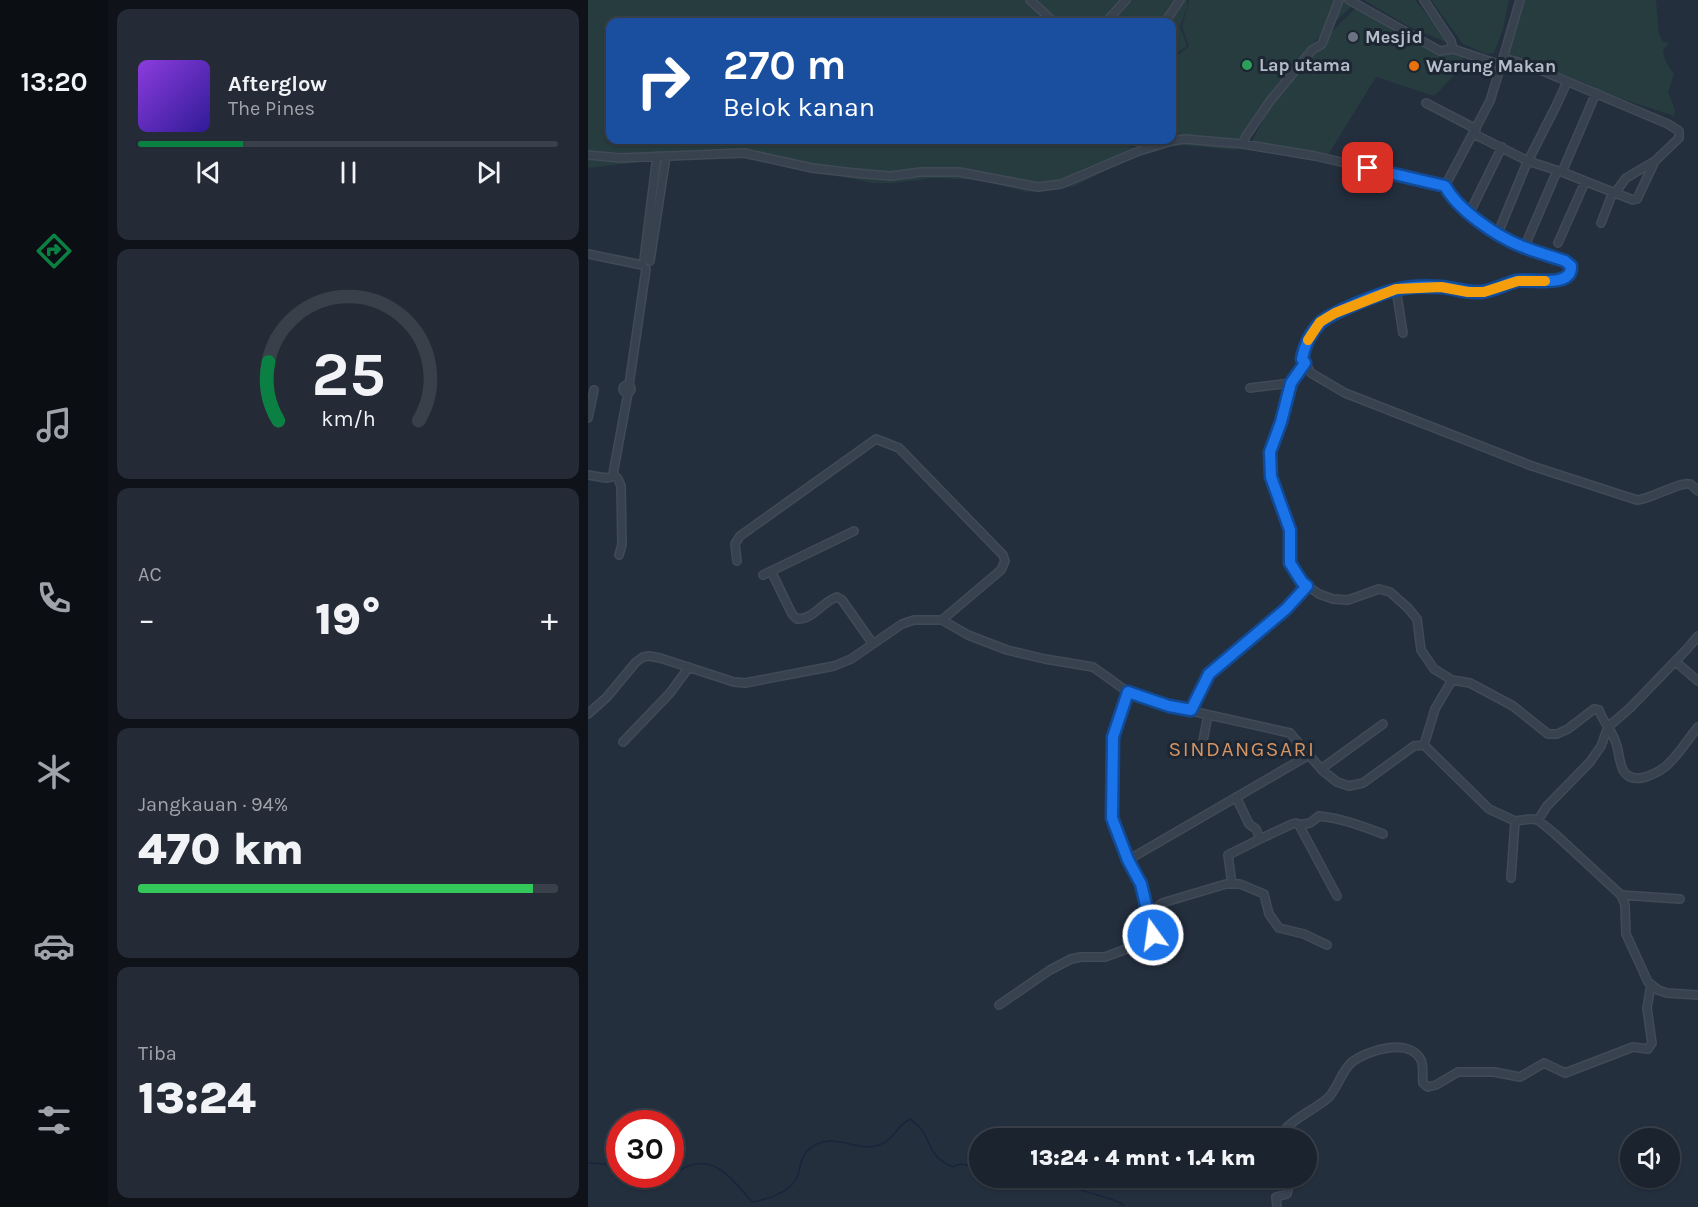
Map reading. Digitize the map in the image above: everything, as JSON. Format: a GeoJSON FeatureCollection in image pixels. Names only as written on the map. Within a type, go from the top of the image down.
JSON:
{"type":"FeatureCollection","features":[{"type":"Feature","properties":{"kind":"street"},"geometry":{"type":"LineString","coordinates":[[1029,0],[1049,18]]}},
{"type":"Feature","properties":{"kind":"street"},"geometry":{"type":"LineString","coordinates":[[1110,18],[1126,0]]}},
{"type":"Feature","properties":{"kind":"street"},"geometry":{"type":"LineString","coordinates":[[1169,18],[1180,0]]}},
{"type":"Feature","properties":{"kind":"street"},"geometry":{"type":"LineString","coordinates":[[1243,144],[1270,101],[1312,50],[1322,44],[1339,0]]}},
{"type":"Feature","properties":{"kind":"street"},"geometry":{"type":"LineString","coordinates":[[1424,0],[1451,41],[1453,50]]}},
{"type":"Feature","properties":{"kind":"street"},"geometry":{"type":"LineString","coordinates":[[1445,186],[1490,101],[1520,0]]}},
{"type":"Feature","properties":{"kind":"street"},"geometry":{"type":"LineString","coordinates":[[1352,1],[1440,51],[1453,50],[1533,67],[1668,124],[1679,131],[1678,141],[1655,161],[1626,178],[1614,193],[1601,223]]}},
{"type":"Feature","properties":{"kind":"street"},"geometry":{"type":"LineString","coordinates":[[1498,233],[1528,160],[1567,82]]}},
{"type":"Feature","properties":{"kind":"street"},"geometry":{"type":"LineString","coordinates":[[1524,248],[1596,93]]}},
{"type":"Feature","properties":{"kind":"street"},"geometry":{"type":"LineString","coordinates":[[1426,103],[1528,160],[1634,200],[1637,199],[1655,161]]}},
{"type":"Feature","properties":{"kind":"street"},"geometry":{"type":"LineString","coordinates":[[1176,140],[1185,139],[1243,144],[1329,159],[1445,186],[1469,214],[1508,240],[1524,248],[1568,262],[1571,266],[1570,273],[1559,280],[1518,281],[1484,292],[1468,292],[1441,287],[1396,289],[1335,313],[1320,322],[1304,349],[1302,359],[1311,373],[1345,393],[1532,466],[1637,500],[1650,498],[1669,488],[1686,484],[1692,485],[1698,491]]}},
{"type":"Feature","properties":{"kind":"street"},"geometry":{"type":"LineString","coordinates":[[588,155],[620,158],[744,153],[812,168],[855,173],[891,176],[921,171],[959,172],[1038,187],[1061,184],[1163,144]]}},
{"type":"Feature","properties":{"kind":"street"},"geometry":{"type":"LineString","coordinates":[[1469,214],[1503,147]]}},
{"type":"Feature","properties":{"kind":"street"},"geometry":{"type":"LineString","coordinates":[[646,264],[657,156]]}},
{"type":"Feature","properties":{"kind":"street"},"geometry":{"type":"LineString","coordinates":[[588,475],[606,478],[611,477],[612,474],[666,156]]}},
{"type":"Feature","properties":{"kind":"street"},"geometry":{"type":"LineString","coordinates":[[1558,243],[1585,182]]}},
{"type":"Feature","properties":{"kind":"street"},"geometry":{"type":"LineString","coordinates":[[588,254],[646,264]]}},
{"type":"Feature","properties":{"kind":"street"},"geometry":{"type":"LineString","coordinates":[[1396,289],[1403,333]]}},
{"type":"Feature","properties":{"kind":"street"},"geometry":{"type":"LineString","coordinates":[[1305,363],[1291,383],[1270,452],[1271,477],[1290,530],[1292,568],[1307,586],[1333,599],[1348,600],[1379,589],[1390,592],[1408,608],[1417,620],[1421,650],[1434,669],[1452,680],[1470,683],[1513,706],[1548,734],[1557,734],[1568,729],[1594,710],[1599,710],[1602,722],[1608,727],[1616,741],[1623,770],[1628,776],[1636,779],[1643,778],[1665,766],[1698,727]]}},
{"type":"Feature","properties":{"kind":"street"},"geometry":{"type":"LineString","coordinates":[[1251,388],[1291,383]]}},
{"type":"Feature","properties":{"kind":"street"},"geometry":{"type":"LineString","coordinates":[[588,418],[594,390]]}},
{"type":"Feature","properties":{"kind":"street"},"geometry":{"type":"LineString","coordinates":[[737,561],[735,544],[740,536],[876,439],[899,448],[1003,555],[1005,561],[1001,570],[942,620]]}},
{"type":"Feature","properties":{"kind":"street"},"geometry":{"type":"LineString","coordinates":[[612,474],[621,486],[622,545],[619,555]]}},
{"type":"Feature","properties":{"kind":"street"},"geometry":{"type":"LineString","coordinates":[[854,531],[767,573],[797,619],[807,618],[832,598],[837,597],[842,600],[873,644]]}},
{"type":"Feature","properties":{"kind":"street"},"geometry":{"type":"LineString","coordinates":[[1191,710],[1209,674],[1286,609],[1307,586]]}},
{"type":"Feature","properties":{"kind":"street"},"geometry":{"type":"LineString","coordinates":[[588,714],[607,697],[636,662],[643,657],[649,656],[734,682],[745,683],[834,666],[851,659],[902,624],[914,620],[942,620],[968,635],[1007,650],[1093,667],[1128,692],[1169,706],[1290,733],[1321,769],[1337,782],[1349,786],[1357,785],[1414,746],[1424,745],[1490,809],[1515,821],[1538,820],[1621,895],[1625,905],[1626,934],[1651,986],[1647,1008],[1652,1043],[1648,1049],[1633,1047],[1619,1051],[1565,1073],[1544,1063],[1520,1077],[1494,1072],[1458,1072],[1428,1087],[1423,1083],[1422,1064],[1418,1055],[1407,1047],[1385,1048],[1351,1063],[1330,1096],[1287,1128]]}},
{"type":"Feature","properties":{"kind":"street"},"geometry":{"type":"LineString","coordinates":[[1538,820],[1547,806],[1590,762],[1608,727],[1676,662],[1698,636]]}},
{"type":"Feature","properties":{"kind":"street"},"geometry":{"type":"LineString","coordinates":[[1676,662],[1698,681]]}},
{"type":"Feature","properties":{"kind":"street"},"geometry":{"type":"LineString","coordinates":[[623,742],[670,693],[689,668]]}},
{"type":"Feature","properties":{"kind":"street"},"geometry":{"type":"LineString","coordinates":[[1424,745],[1435,710],[1452,680]]}},
{"type":"Feature","properties":{"kind":"street"},"geometry":{"type":"LineString","coordinates":[[999,1005],[1050,970],[1071,959],[1105,957],[1151,939],[1153,931],[1141,884],[1128,860],[1112,818],[1113,737],[1128,692]]}},
{"type":"Feature","properties":{"kind":"street"},"geometry":{"type":"LineString","coordinates":[[1204,754],[1203,741],[1208,715]]}},
{"type":"Feature","properties":{"kind":"street"},"geometry":{"type":"LineString","coordinates":[[1321,769],[1383,724]]}},
{"type":"Feature","properties":{"kind":"street"},"geometry":{"type":"LineString","coordinates":[[1128,860],[1309,754]]}},
{"type":"Feature","properties":{"kind":"street"},"geometry":{"type":"LineString","coordinates":[[1236,797],[1249,824],[1256,829],[1260,839]]}},
{"type":"Feature","properties":{"kind":"street"},"geometry":{"type":"LineString","coordinates":[[1232,884],[1228,855],[1292,824],[1310,823],[1318,816],[1330,817],[1383,834]]}},
{"type":"Feature","properties":{"kind":"street"},"geometry":{"type":"LineString","coordinates":[[1511,878],[1515,821]]}},
{"type":"Feature","properties":{"kind":"street"},"geometry":{"type":"LineString","coordinates":[[1299,825],[1337,896]]}},
{"type":"Feature","properties":{"kind":"street"},"geometry":{"type":"LineString","coordinates":[[1148,910],[1158,907],[1161,903],[1232,884],[1240,884],[1264,894],[1269,914],[1279,928],[1304,934],[1327,945]]}},
{"type":"Feature","properties":{"kind":"street"},"geometry":{"type":"LineString","coordinates":[[1621,895],[1680,898]]}},
{"type":"Feature","properties":{"kind":"street"},"geometry":{"type":"LineString","coordinates":[[1651,986],[1667,993],[1698,995]]}},
{"type":"Feature","properties":{"kind":"street"},"geometry":{"type":"LineString","coordinates":[[1277,1207],[1277,1197],[1287,1194],[1288,1188]]}},
{"type":"Feature","properties":{"kind":"green space"},"geometry":{"type":"Polygon","coordinates":[[[588,0],[1187,0],[1180,27],[1187,46],[1176,54],[1176,18],[606,18],[606,144],[1121,144],[1150,152],[1129,159],[1072,187],[1027,192],[981,180],[934,178],[872,183],[773,161],[742,157],[666,159],[588,168],[588,0]]]}},
{"type":"Feature","properties":{"kind":"green space"},"geometry":{"type":"Polygon","coordinates":[[[1189,0],[1346,0],[1354,4],[1311,45],[1246,129],[1235,150],[1182,145],[1165,147],[1155,152],[1126,144],[1176,144],[1176,57],[1189,46],[1182,27],[1189,0]]]}},
{"type":"Feature","properties":{"kind":"green space"},"geometry":{"type":"Polygon","coordinates":[[[1364,0],[1415,0],[1440,30],[1446,42],[1408,26],[1364,0]]]}},
{"type":"Feature","properties":{"kind":"green space"},"geometry":{"type":"Polygon","coordinates":[[[1431,0],[1509,0],[1503,29],[1494,53],[1486,54],[1463,44],[1431,0]]]}},
{"type":"Feature","properties":{"kind":"green space"},"geometry":{"type":"Polygon","coordinates":[[[1520,0],[1656,0],[1659,34],[1663,42],[1669,43],[1663,50],[1664,57],[1674,74],[1668,92],[1675,110],[1674,116],[1589,88],[1587,84],[1508,54],[1506,50],[1520,0]]]}},
{"type":"Feature","properties":{"kind":"green space"},"geometry":{"type":"Polygon","coordinates":[[[1359,4],[1403,32],[1464,55],[1456,72],[1434,96],[1376,77],[1328,155],[1251,143],[1267,113],[1315,49],[1359,4]]]}},
{"type":"Feature","properties":{"kind":"waterway"},"geometry":{"type":"LineString","coordinates":[[684,1168],[705,1164],[713,1166],[735,1182],[752,1202],[758,1201],[779,1194],[791,1186],[798,1175],[804,1156],[812,1147],[829,1141],[870,1147],[879,1145],[888,1140],[901,1125],[910,1119],[923,1131],[937,1157],[953,1167],[960,1164],[969,1166]]}},
{"type":"Feature","properties":{"kind":"waterway"},"geometry":{"type":"LineString","coordinates":[[588,1163],[606,1164]]}},
{"type":"Feature","properties":{"kind":"waterway"},"geometry":{"type":"LineString","coordinates":[[1076,1188],[1124,1205]]}},
{"type":"Feature","properties":{"kind":"slow traffic"},"geometry":{"type":"LineString","coordinates":[[1308,340],[1320,322],[1335,313],[1396,289],[1441,287],[1468,292],[1484,292],[1518,281],[1545,281]]}},
{"type":"Feature","properties":{"kind":"place","name":"Mesjid"},"geometry":{"type":"Point","coordinates":[1353,37]}},
{"type":"Feature","properties":{"kind":"place","name":"Lap utama"},"geometry":{"type":"Point","coordinates":[1247,65]}},
{"type":"Feature","properties":{"kind":"place","name":"Warung Makan"},"geometry":{"type":"Point","coordinates":[1414,66]}},
{"type":"Feature","properties":{"kind":"district","name":"SINDANGSARI"},"geometry":{"type":"Point","coordinates":[1242,749]}},
{"type":"Feature","properties":{"kind":"route"},"geometry":{"type":"LineString","coordinates":[[1153,935],[1141,884],[1134,874],[1112,818],[1113,737],[1128,692],[1169,706],[1191,710],[1209,674],[1286,609],[1307,586],[1290,563],[1291,535],[1271,477],[1270,452],[1291,383],[1305,363],[1302,359],[1304,349],[1312,334],[1320,322],[1335,313],[1396,289],[1441,287],[1468,292],[1484,292],[1518,281],[1559,280],[1566,277],[1571,270],[1568,262],[1524,248],[1508,240],[1469,214],[1445,186],[1368,168]]}}]}
